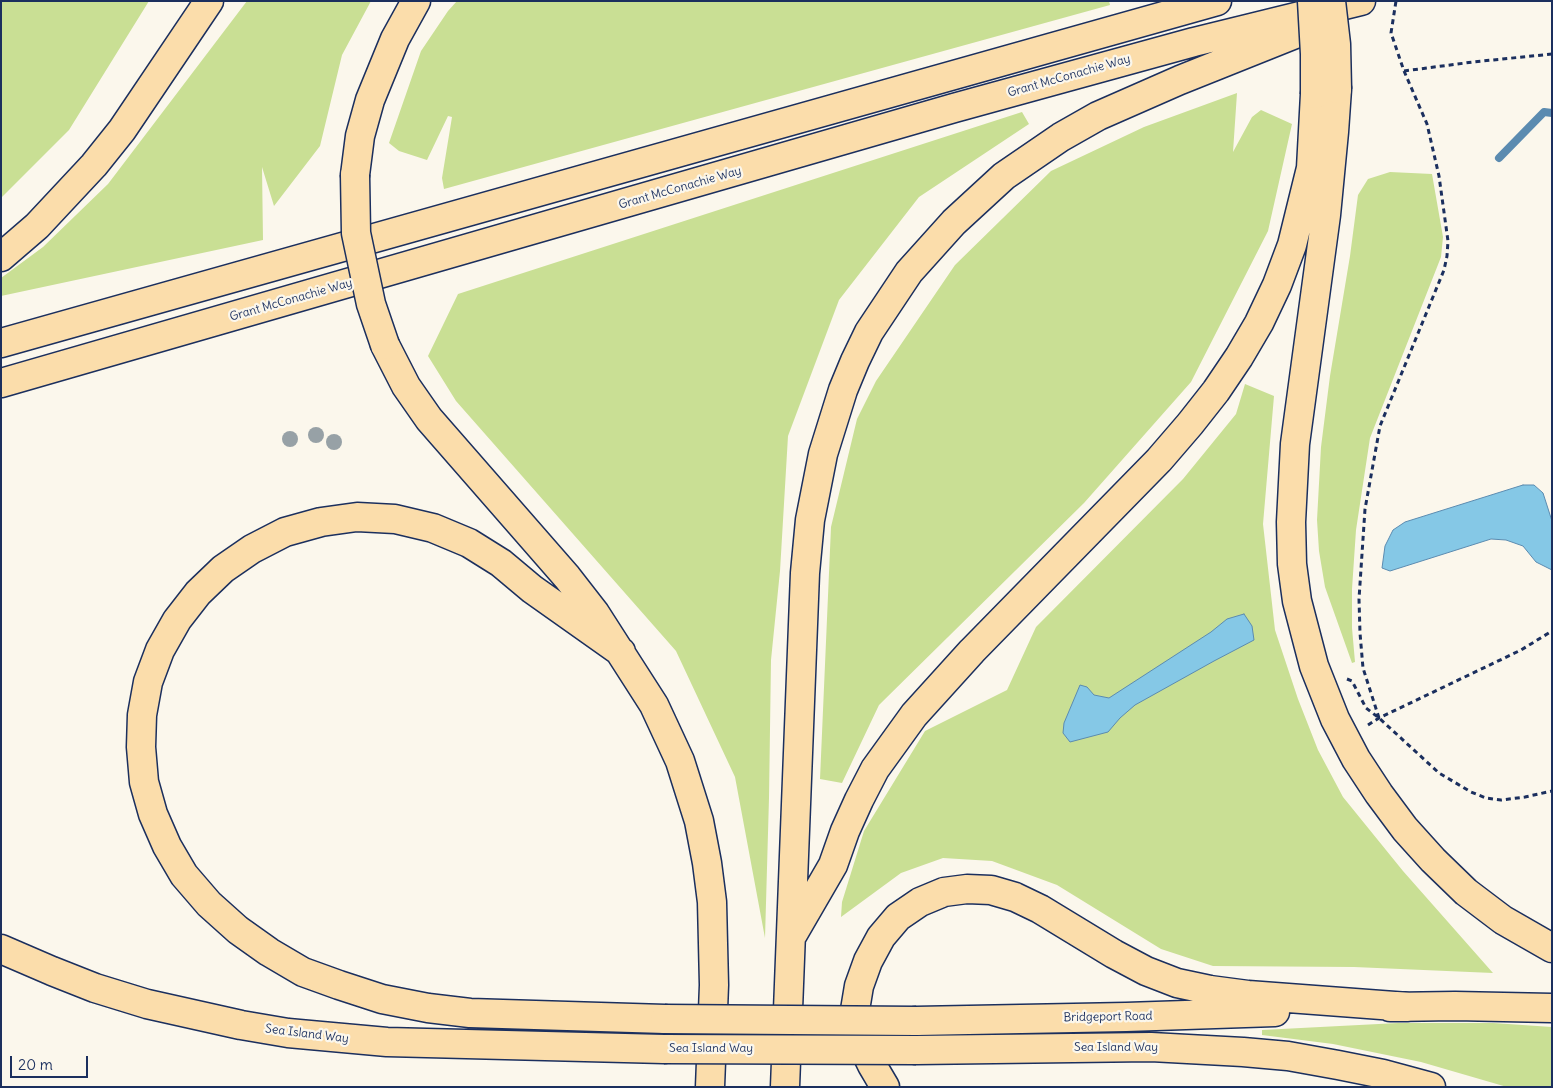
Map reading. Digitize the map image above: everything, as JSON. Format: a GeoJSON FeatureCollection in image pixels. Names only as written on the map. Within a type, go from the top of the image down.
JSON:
{"type":"FeatureCollection","features":[{"type":"Feature","properties":{"kind":"main road"},"geometry":{"type":"LineString","coordinates":[[1,256],[38,226],[94,165],[122,130],[210,1]]}},
{"type":"Feature","properties":{"kind":"main road"},"geometry":{"type":"LineString","coordinates":[[416,1],[395,40],[370,100],[360,136],[355,176],[356,233],[371,304],[385,345],[406,386],[429,419],[595,613],[654,705],[680,761],[699,821],[706,855],[712,902],[714,985],[709,1085]]}},
{"type":"Feature","properties":{"kind":"main road"},"geometry":{"type":"LineString","coordinates":[[1,343],[1217,1]]}},
{"type":"Feature","properties":{"kind":"main road"},"geometry":{"type":"LineString","coordinates":[[1312,1],[1315,54],[1326,91],[1334,132],[1327,207],[1299,407],[1294,463],[1291,522],[1292,564],[1297,601],[1314,666],[1335,720],[1356,759],[1379,794],[1405,829],[1427,854],[1466,892],[1503,920],[1552,948]]}},
{"type":"Feature","properties":{"kind":"main road"},"geometry":{"type":"LineString","coordinates":[[791,938],[834,865],[845,830],[875,769],[914,715],[972,651],[1159,460],[1206,404],[1239,357],[1277,285],[1292,245],[1311,168],[1336,44],[1331,1]]}},
{"type":"Feature","properties":{"kind":"main road","name":"Grant McConachie Way"},"geometry":{"type":"LineString","coordinates":[[1,383],[964,106],[1194,42],[1361,1]]}},
{"type":"Feature","properties":{"kind":"main road"},"geometry":{"type":"LineString","coordinates":[[785,1087],[802,624],[810,520],[823,454],[832,422],[843,390],[869,332],[909,272],[954,222],[1004,176],[1060,137],[1136,98],[1376,1]]}},
{"type":"Feature","properties":{"kind":"main road","name":"Bridgeport Road"},"geometry":{"type":"LineString","coordinates":[[621,652],[532,590],[501,563],[469,544],[433,528],[395,519],[357,517],[321,522],[285,532],[252,549],[223,569],[198,593],[177,620],[160,650],[148,682],[141,731],[144,782],[153,814],[167,846],[190,882],[209,904],[238,930],[269,952],[303,972],[339,986],[382,999],[428,1008],[470,1013],[664,1019],[916,1021],[1126,1017],[1408,1006],[1552,1008]]}},
{"type":"Feature","properties":{"kind":"main road"},"geometry":{"type":"LineString","coordinates":[[904,1087],[879,1076],[859,1038],[855,1010],[859,986],[868,961],[881,937],[898,918],[920,902],[944,892],[967,889],[991,890],[1015,897],[1040,909],[1146,971],[1177,983],[1248,995],[1408,1006]]}},
{"type":"Feature","properties":{"kind":"main road","name":"Sea Island Way"},"geometry":{"type":"LineString","coordinates":[[1,948],[95,988],[147,1004],[232,1024],[278,1031],[387,1042],[664,1049],[916,1050],[1151,1047],[1288,1056],[1383,1074],[1431,1087]]}},
{"type":"Feature","properties":{"kind":"path"},"geometry":{"type":"LineString","coordinates":[[1396,1],[1391,34],[1404,71],[1428,124],[1439,176],[1448,241],[1444,270],[1380,426],[1365,509],[1359,598],[1363,668],[1379,718],[1439,773],[1471,792],[1486,798],[1500,800],[1552,791]]}},
{"type":"Feature","properties":{"kind":"path"},"geometry":{"type":"LineString","coordinates":[[1404,71],[1552,54]]}},
{"type":"Feature","properties":{"kind":"path"},"geometry":{"type":"LineString","coordinates":[[1372,733],[1367,725],[1379,718],[1521,650],[1552,631]]}},
{"type":"Feature","properties":{"kind":"green space"},"geometry":{"type":"Polygon","coordinates":[[[1,1],[149,1],[69,130],[1,198],[1,1]]]}},
{"type":"Feature","properties":{"kind":"green space"},"geometry":{"type":"Polygon","coordinates":[[[247,1],[371,1],[342,55],[320,146],[274,206],[262,167],[263,240],[1,296],[1,278],[43,247],[108,184],[247,1]]]}},
{"type":"Feature","properties":{"kind":"green space"},"geometry":{"type":"Polygon","coordinates":[[[457,1],[1109,1],[1110,5],[444,189],[442,178],[452,117],[448,116],[427,160],[399,151],[389,143],[421,51],[457,1]]]}},
{"type":"Feature","properties":{"kind":"green space"},"geometry":{"type":"Polygon","coordinates":[[[1237,93],[1233,152],[1252,117],[1261,110],[1292,124],[1268,231],[1191,382],[1084,503],[879,705],[842,783],[820,779],[831,527],[857,419],[876,381],[955,265],[1051,171],[1144,127],[1237,93]]]}},
{"type":"Feature","properties":{"kind":"green space"},"geometry":{"type":"Polygon","coordinates":[[[1022,112],[1029,124],[919,197],[839,300],[788,436],[780,571],[771,660],[765,938],[735,777],[676,651],[456,401],[428,356],[458,294],[1022,112]]]}},
{"type":"Feature","properties":{"kind":"green space"},"geometry":{"type":"Polygon","coordinates":[[[1390,172],[1432,174],[1443,237],[1441,257],[1370,438],[1356,530],[1352,589],[1352,628],[1355,662],[1352,663],[1325,587],[1319,551],[1317,520],[1321,447],[1358,195],[1368,179],[1390,172]]]}},
{"type":"Feature","properties":{"kind":"green space"},"geometry":{"type":"Polygon","coordinates":[[[1245,384],[1274,396],[1263,524],[1275,630],[1298,699],[1318,750],[1343,797],[1403,871],[1493,973],[1354,967],[1213,966],[1161,949],[1057,885],[992,861],[943,858],[901,873],[841,917],[842,902],[864,831],[925,731],[1007,690],[1036,627],[1183,479],[1236,414],[1245,384]]]}},
{"type":"Feature","properties":{"kind":"green space"},"geometry":{"type":"Polygon","coordinates":[[[1398,1023],[1493,1023],[1552,1027],[1552,1087],[1507,1087],[1421,1062],[1333,1044],[1262,1035],[1262,1030],[1398,1023]]]}},
{"type":"Feature","properties":{"kind":"water"},"geometry":{"type":"Polygon","coordinates":[[[1523,485],[1534,485],[1543,493],[1552,521],[1552,570],[1536,562],[1523,546],[1506,540],[1491,539],[1390,571],[1382,568],[1385,546],[1393,530],[1405,522],[1523,485]]]}},
{"type":"Feature","properties":{"kind":"water"},"geometry":{"type":"Polygon","coordinates":[[[1244,614],[1252,626],[1254,640],[1135,705],[1108,732],[1070,742],[1063,733],[1064,723],[1080,685],[1087,687],[1094,695],[1109,698],[1211,632],[1227,619],[1244,614]]]}},
{"type":"Feature","properties":{"kind":"waterway"},"geometry":{"type":"LineString","coordinates":[[1499,158],[1544,112],[1552,113]]}}]}
